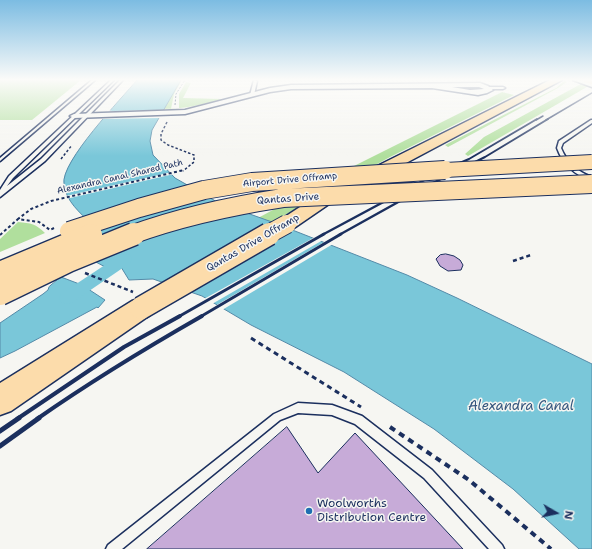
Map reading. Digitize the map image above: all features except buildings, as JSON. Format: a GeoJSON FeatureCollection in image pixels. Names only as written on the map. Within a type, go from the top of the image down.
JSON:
{"type":"FeatureCollection","features":[{"type":"Feature","properties":{"kind":"highway","name":"Qantas Drive Offramp"},"geometry":{"type":"LineString","coordinates":[[0,400],[141,308],[287,224],[323,200],[507,106]]}},
{"type":"Feature","properties":{"kind":"highway","name":"Airport Drive Offramp"},"geometry":{"type":"LineString","coordinates":[[0,261],[70,231],[132,210],[204,190],[227,186],[301,178],[592,162]]}},
{"type":"Feature","properties":{"kind":"highway","name":"Qantas Drive"},"geometry":{"type":"LineString","coordinates":[[0,273],[55,249],[115,226],[186,205],[224,196],[282,188],[592,172]]}},
{"type":"Feature","properties":{"kind":"highway","name":"Qantas Drive"},"geometry":{"type":"LineString","coordinates":[[0,294],[81,255],[138,232],[192,215],[255,201],[283,198],[592,184]]}},
{"type":"Feature","properties":{"kind":"street"},"geometry":{"type":"LineString","coordinates":[[74,116],[167,116],[213,106]]}},
{"type":"Feature","properties":{"kind":"lane"},"geometry":{"type":"LineString","coordinates":[[0,160],[63,106]]}},
{"type":"Feature","properties":{"kind":"lane"},"geometry":{"type":"LineString","coordinates":[[0,195],[11,177],[85,106]]}},
{"type":"Feature","properties":{"kind":"lane"},"geometry":{"type":"LineString","coordinates":[[0,195],[43,160],[97,106]]}},
{"type":"Feature","properties":{"kind":"lane"},"geometry":{"type":"LineString","coordinates":[[592,121],[561,142],[559,148],[561,157],[575,171],[592,179]]}},
{"type":"Feature","properties":{"kind":"lane"},"geometry":{"type":"LineString","coordinates":[[112,549],[277,417],[298,408],[332,410],[358,420],[428,474],[498,549]]}},
{"type":"Feature","properties":{"kind":"path","name":"Alexandra Canal Shared Path"},"geometry":{"type":"LineString","coordinates":[[0,234],[31,209],[51,201],[183,171],[193,163],[195,157],[189,152],[168,145],[161,140],[161,134],[167,116]]}},
{"type":"Feature","properties":{"kind":"path"},"geometry":{"type":"LineString","coordinates":[[18,219],[36,221],[46,226],[50,230]]}},
{"type":"Feature","properties":{"kind":"path"},"geometry":{"type":"LineString","coordinates":[[514,261],[532,255]]}},
{"type":"Feature","properties":{"kind":"path"},"geometry":{"type":"LineString","coordinates":[[81,271],[120,288]]}},
{"type":"Feature","properties":{"kind":"green space"},"geometry":{"type":"Polygon","coordinates":[[[0,106],[50,106],[32,120],[0,120],[0,106]]]}},
{"type":"Feature","properties":{"kind":"green space"},"geometry":{"type":"Polygon","coordinates":[[[164,106],[172,106],[171,109],[162,109],[164,106]]]}},
{"type":"Feature","properties":{"kind":"green space"},"geometry":{"type":"Polygon","coordinates":[[[179,106],[195,106],[185,107],[179,108],[179,106]]]}},
{"type":"Feature","properties":{"kind":"green space"},"geometry":{"type":"Polygon","coordinates":[[[475,106],[493,106],[390,157],[272,222],[258,218],[354,166],[475,106]]]}},
{"type":"Feature","properties":{"kind":"green space"},"geometry":{"type":"Polygon","coordinates":[[[522,106],[525,106],[448,147],[445,145],[522,106]]]}},
{"type":"Feature","properties":{"kind":"green space"},"geometry":{"type":"Polygon","coordinates":[[[541,106],[555,106],[468,156],[465,154],[484,137],[541,106]]]}},
{"type":"Feature","properties":{"kind":"green space"},"geometry":{"type":"Polygon","coordinates":[[[18,222],[33,224],[45,233],[0,252],[0,239],[18,222]]]}},
{"type":"Feature","properties":{"kind":"water","name":"Alexandra Canal"},"geometry":{"type":"Polygon","coordinates":[[[114,106],[166,106],[152,130],[150,141],[153,155],[175,178],[219,203],[272,222],[407,275],[592,364],[592,549],[579,549],[513,489],[434,429],[344,372],[251,325],[202,296],[153,279],[129,280],[121,267],[109,269],[94,261],[91,224],[74,206],[65,190],[64,184],[65,174],[81,146],[114,106]]]}},
{"type":"Feature","properties":{"kind":"water"},"geometry":{"type":"Polygon","coordinates":[[[61,277],[82,285],[105,300],[98,308],[97,307],[0,358],[0,323],[43,294],[61,277]]]}},
{"type":"Feature","properties":{"kind":"pier"},"geometry":{"type":"Polygon","coordinates":[[[108,110],[166,110],[161,118],[101,119],[108,110]]]}},
{"type":"Feature","properties":{"kind":"pier"},"geometry":{"type":"Polygon","coordinates":[[[172,172],[174,174],[66,199],[66,196],[172,172]]]}},
{"type":"Feature","properties":{"kind":"pier"},"geometry":{"type":"Polygon","coordinates":[[[315,237],[323,240],[212,304],[204,299],[315,237]]]}},
{"type":"Feature","properties":{"kind":"pier"},"geometry":{"type":"Polygon","coordinates":[[[326,241],[333,244],[222,310],[215,306],[326,241]]]}},
{"type":"Feature","properties":{"kind":"waterway"},"geometry":{"type":"LineString","coordinates":[[67,298],[125,259]]}},
{"type":"Feature","properties":{"kind":"railway"},"geometry":{"type":"LineString","coordinates":[[546,120],[570,106]]}},
{"type":"Feature","properties":{"kind":"railway"},"geometry":{"type":"LineString","coordinates":[[536,120],[543,116]]}},
{"type":"Feature","properties":{"kind":"railway"},"geometry":{"type":"LineString","coordinates":[[442,171],[469,159],[537,119]]}},
{"type":"Feature","properties":{"kind":"railway"},"geometry":{"type":"LineString","coordinates":[[339,235],[427,186],[485,157],[548,119]]}},
{"type":"Feature","properties":{"kind":"railway"},"geometry":{"type":"LineString","coordinates":[[322,235],[442,171]]}},
{"type":"Feature","properties":{"kind":"railway"},"geometry":{"type":"LineString","coordinates":[[178,317],[324,234]]}},
{"type":"Feature","properties":{"kind":"railway"},"geometry":{"type":"LineString","coordinates":[[200,317],[341,234]]}},
{"type":"Feature","properties":{"kind":"railway"},"geometry":{"type":"LineString","coordinates":[[17,419],[124,347],[180,316]]}},
{"type":"Feature","properties":{"kind":"railway"},"geometry":{"type":"LineString","coordinates":[[37,419],[118,366],[202,316]]}},
{"type":"Feature","properties":{"kind":"railway"},"geometry":{"type":"LineString","coordinates":[[0,431],[19,418]]}},
{"type":"Feature","properties":{"kind":"railway"},"geometry":{"type":"LineString","coordinates":[[0,446],[39,418]]}},
{"type":"Feature","properties":{"kind":"place","name":"Woolworths Distribution Centre"},"geometry":{"type":"Point","coordinates":[309,511]}}]}
